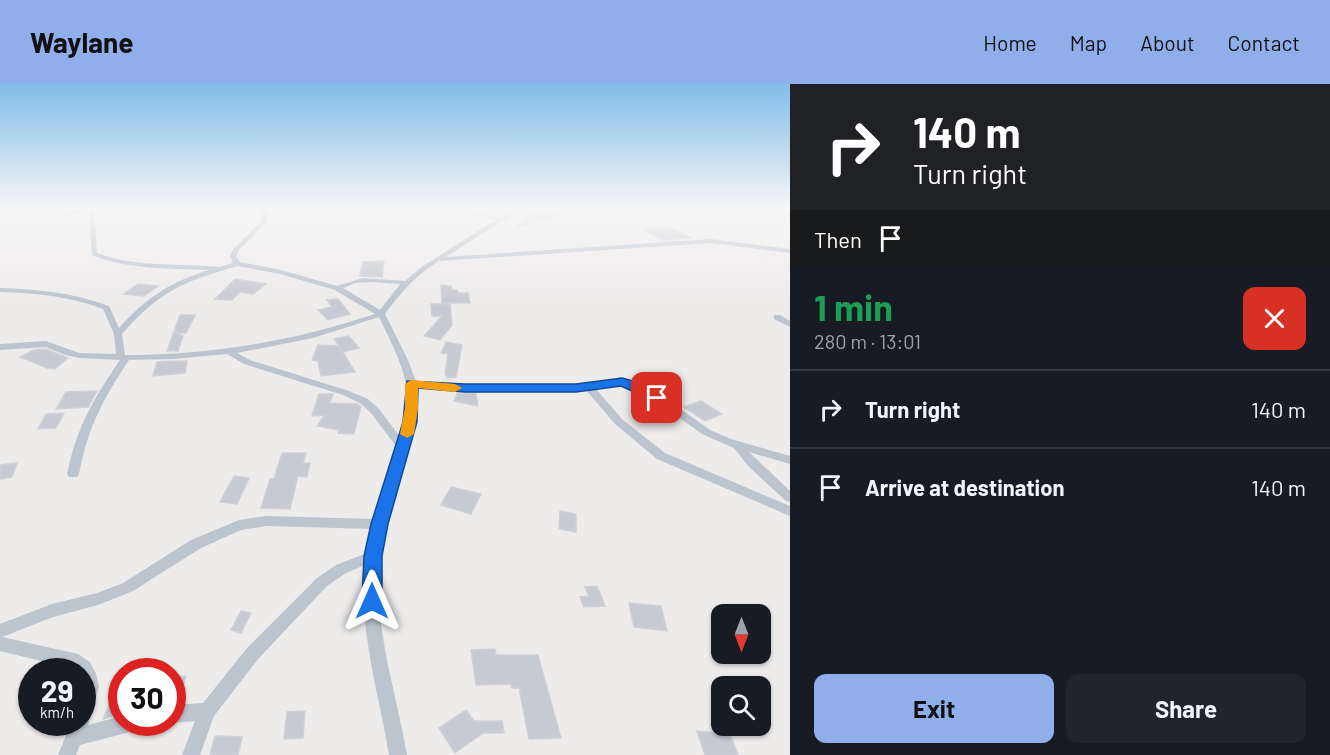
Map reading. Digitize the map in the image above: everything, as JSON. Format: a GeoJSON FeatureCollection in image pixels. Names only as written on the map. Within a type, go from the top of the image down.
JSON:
{"type":"FeatureCollection","features":[{"type":"Feature","properties":{"kind":"street"},"geometry":{"type":"LineString","coordinates":[[93,239],[94,254],[102,258],[130,263],[222,269]]}},
{"type":"Feature","properties":{"kind":"street"},"geometry":{"type":"LineString","coordinates":[[237,264],[233,256],[247,239]]}},
{"type":"Feature","properties":{"kind":"street"},"geometry":{"type":"LineString","coordinates":[[0,347],[46,344],[85,357],[123,358],[230,352],[296,341],[381,314],[400,288],[438,259],[469,239]]}},
{"type":"Feature","properties":{"kind":"street"},"geometry":{"type":"LineString","coordinates":[[438,259],[711,241],[790,251]]}},
{"type":"Feature","properties":{"kind":"street"},"geometry":{"type":"LineString","coordinates":[[118,334],[136,311],[164,289],[237,264],[281,272],[338,288],[381,314],[411,384],[410,422],[380,524],[373,556],[371,585],[373,616],[398,755]]}},
{"type":"Feature","properties":{"kind":"street"},"geometry":{"type":"LineString","coordinates":[[338,288],[352,281],[363,280],[406,283]]}},
{"type":"Feature","properties":{"kind":"street"},"geometry":{"type":"LineString","coordinates":[[0,290],[64,294],[86,300],[106,308],[118,334],[123,358],[87,420],[79,440],[73,474]]}},
{"type":"Feature","properties":{"kind":"street"},"geometry":{"type":"LineString","coordinates":[[777,317],[790,325]]}},
{"type":"Feature","properties":{"kind":"street"},"geometry":{"type":"LineString","coordinates":[[230,352],[247,362],[346,393],[364,401],[375,411],[403,448]]}},
{"type":"Feature","properties":{"kind":"street"},"geometry":{"type":"LineString","coordinates":[[411,384],[465,388],[589,387],[622,382],[636,386],[706,432],[738,447],[790,460]]}},
{"type":"Feature","properties":{"kind":"street"},"geometry":{"type":"LineString","coordinates":[[589,387],[619,422],[661,456],[790,511]]}},
{"type":"Feature","properties":{"kind":"street"},"geometry":{"type":"LineString","coordinates":[[738,447],[790,498]]}},
{"type":"Feature","properties":{"kind":"street"},"geometry":{"type":"LineString","coordinates":[[0,631],[52,611],[98,599],[128,587],[196,544],[239,525],[266,521],[380,524]]}},
{"type":"Feature","properties":{"kind":"street"},"geometry":{"type":"LineString","coordinates":[[191,755],[207,711],[254,653],[322,582],[341,569],[373,556]]}},
{"type":"Feature","properties":{"kind":"street"},"geometry":{"type":"LineString","coordinates":[[0,644],[61,658]]}},
{"type":"Feature","properties":{"kind":"street"},"geometry":{"type":"LineString","coordinates":[[186,713],[207,711]]}},
{"type":"Feature","properties":{"kind":"street"},"geometry":{"type":"LineString","coordinates":[[74,739],[108,729]]}},
{"type":"Feature","properties":{"kind":"building"},"geometry":{"type":"Polygon","coordinates":[[[384,261],[382,277],[360,276],[363,262],[384,261]]]}},
{"type":"Feature","properties":{"kind":"building"},"geometry":{"type":"Polygon","coordinates":[[[235,279],[266,284],[253,294],[240,292],[232,300],[215,299],[235,279]]]}},
{"type":"Feature","properties":{"kind":"building"},"geometry":{"type":"Polygon","coordinates":[[[138,284],[158,286],[144,296],[124,294],[138,284]]]}},
{"type":"Feature","properties":{"kind":"building"},"geometry":{"type":"Polygon","coordinates":[[[441,285],[451,286],[452,290],[457,290],[458,293],[468,293],[470,303],[442,303],[441,285]]]}},
{"type":"Feature","properties":{"kind":"building"},"geometry":{"type":"Polygon","coordinates":[[[338,299],[350,314],[328,320],[318,310],[332,307],[327,300],[338,299]]]}},
{"type":"Feature","properties":{"kind":"building"},"geometry":{"type":"Polygon","coordinates":[[[431,304],[450,304],[452,325],[440,340],[424,336],[442,316],[432,316],[431,304]]]}},
{"type":"Feature","properties":{"kind":"building"},"geometry":{"type":"Polygon","coordinates":[[[180,315],[195,315],[186,333],[175,333],[183,336],[178,351],[167,351],[180,315]]]}},
{"type":"Feature","properties":{"kind":"building"},"geometry":{"type":"Polygon","coordinates":[[[349,336],[359,348],[343,352],[334,339],[349,336]]]}},
{"type":"Feature","properties":{"kind":"building"},"geometry":{"type":"Polygon","coordinates":[[[446,342],[462,345],[456,377],[448,378],[445,374],[448,354],[441,353],[446,342]]]}},
{"type":"Feature","properties":{"kind":"building"},"geometry":{"type":"Polygon","coordinates":[[[318,345],[339,346],[355,372],[321,376],[318,361],[312,360],[318,345]]]}},
{"type":"Feature","properties":{"kind":"building"},"geometry":{"type":"Polygon","coordinates":[[[46,349],[68,358],[55,369],[20,357],[34,350],[46,349]]]}},
{"type":"Feature","properties":{"kind":"building"},"geometry":{"type":"Polygon","coordinates":[[[187,361],[185,373],[153,376],[157,362],[187,361]]]}},
{"type":"Feature","properties":{"kind":"building"},"geometry":{"type":"Polygon","coordinates":[[[97,391],[88,407],[56,409],[66,392],[97,391]]]}},
{"type":"Feature","properties":{"kind":"building"},"geometry":{"type":"Polygon","coordinates":[[[457,393],[476,393],[478,406],[454,401],[457,393]]]}},
{"type":"Feature","properties":{"kind":"building"},"geometry":{"type":"Polygon","coordinates":[[[319,394],[333,394],[330,403],[358,404],[361,407],[354,434],[338,433],[339,430],[317,426],[325,415],[312,416],[319,394]]]}},
{"type":"Feature","properties":{"kind":"building"},"geometry":{"type":"Polygon","coordinates":[[[701,401],[722,414],[705,421],[684,407],[701,401]]]}},
{"type":"Feature","properties":{"kind":"building"},"geometry":{"type":"Polygon","coordinates":[[[64,413],[56,428],[38,429],[46,414],[64,413]]]}},
{"type":"Feature","properties":{"kind":"building"},"geometry":{"type":"Polygon","coordinates":[[[282,453],[306,453],[303,463],[310,463],[307,477],[298,476],[290,509],[261,508],[270,479],[274,479],[282,453]]]}},
{"type":"Feature","properties":{"kind":"building"},"geometry":{"type":"Polygon","coordinates":[[[17,463],[12,477],[0,479],[0,465],[17,463]]]}},
{"type":"Feature","properties":{"kind":"building"},"geometry":{"type":"Polygon","coordinates":[[[234,476],[249,478],[237,504],[220,502],[234,476]]]}},
{"type":"Feature","properties":{"kind":"building"},"geometry":{"type":"Polygon","coordinates":[[[451,487],[481,494],[471,514],[441,505],[451,487]]]}},
{"type":"Feature","properties":{"kind":"building"},"geometry":{"type":"Polygon","coordinates":[[[560,511],[576,514],[576,532],[559,529],[560,511]]]}},
{"type":"Feature","properties":{"kind":"building"},"geometry":{"type":"Polygon","coordinates":[[[597,586],[605,606],[584,607],[580,597],[589,596],[585,587],[597,586]]]}},
{"type":"Feature","properties":{"kind":"building"},"geometry":{"type":"Polygon","coordinates":[[[629,603],[661,606],[667,631],[634,627],[629,603]]]}},
{"type":"Feature","properties":{"kind":"building"},"geometry":{"type":"Polygon","coordinates":[[[241,611],[251,613],[241,633],[231,630],[241,611]]]}},
{"type":"Feature","properties":{"kind":"building"},"geometry":{"type":"Polygon","coordinates":[[[495,649],[496,655],[538,655],[561,738],[529,739],[519,688],[512,688],[511,684],[476,685],[471,650],[495,649]]]}},
{"type":"Feature","properties":{"kind":"building"},"geometry":{"type":"Polygon","coordinates":[[[108,708],[108,718],[103,719],[108,708]]]}},
{"type":"Feature","properties":{"kind":"building"},"geometry":{"type":"Polygon","coordinates":[[[466,710],[474,721],[502,721],[504,733],[483,733],[455,753],[439,728],[466,710]]]}},
{"type":"Feature","properties":{"kind":"building"},"geometry":{"type":"Polygon","coordinates":[[[305,711],[303,738],[284,739],[287,712],[305,711]]]}},
{"type":"Feature","properties":{"kind":"building"},"geometry":{"type":"Polygon","coordinates":[[[697,731],[711,732],[711,736],[731,736],[738,755],[705,755],[697,731]]]}},
{"type":"Feature","properties":{"kind":"building"},"geometry":{"type":"Polygon","coordinates":[[[215,736],[242,737],[238,755],[210,755],[215,736]]]}},
{"type":"Feature","properties":{"kind":"slow traffic"},"geometry":{"type":"LineString","coordinates":[[407,434],[412,408],[411,384],[455,388]]}},
{"type":"Feature","properties":{"kind":"route"},"geometry":{"type":"LineString","coordinates":[[372,601],[373,556],[410,422],[411,384],[465,388],[576,388],[622,382],[636,386],[657,398]]}}]}
